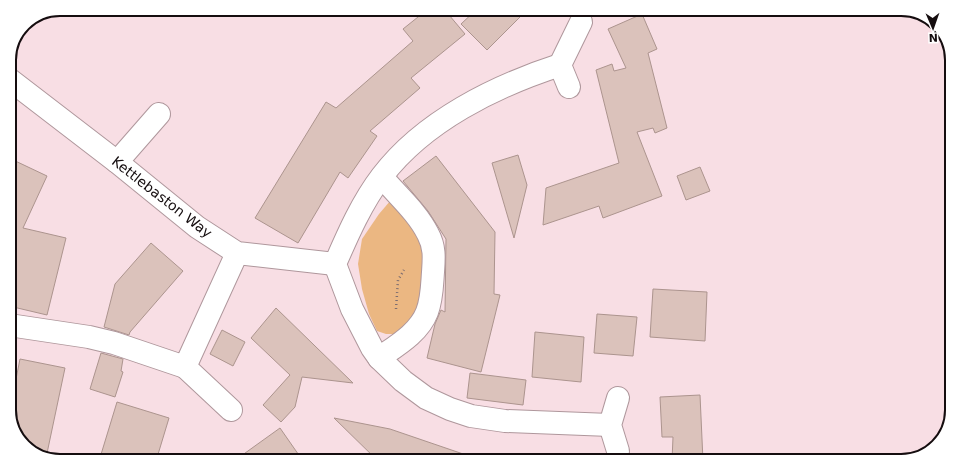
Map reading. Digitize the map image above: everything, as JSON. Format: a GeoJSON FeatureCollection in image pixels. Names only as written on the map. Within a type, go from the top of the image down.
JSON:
{"type":"FeatureCollection","features":[{"type":"Feature","properties":{"kind":"street"},"geometry":{"type":"LineString","coordinates":[[581,22],[560,65],[533,74],[482,97],[424,134],[395,161],[382,177],[353,225],[335,264],[352,309],[372,348],[379,358],[403,381],[426,398],[450,409],[471,416],[505,421],[610,426]]}},
{"type":"Feature","properties":{"kind":"street"},"geometry":{"type":"LineString","coordinates":[[560,65],[569,87]]}},
{"type":"Feature","properties":{"kind":"street","name":"Kettlebaston Way"},"geometry":{"type":"LineString","coordinates":[[16,84],[117,162],[197,228],[237,253],[335,264]]}},
{"type":"Feature","properties":{"kind":"street"},"geometry":{"type":"LineString","coordinates":[[117,162],[159,114]]}},
{"type":"Feature","properties":{"kind":"street"},"geometry":{"type":"LineString","coordinates":[[379,358],[396,346],[418,326],[427,312],[432,292],[435,249],[429,235],[420,221],[382,177]]}},
{"type":"Feature","properties":{"kind":"street"},"geometry":{"type":"LineString","coordinates":[[185,367],[237,253]]}},
{"type":"Feature","properties":{"kind":"street"},"geometry":{"type":"LineString","coordinates":[[16,326],[89,338],[114,344],[185,367],[231,410]]}},
{"type":"Feature","properties":{"kind":"street"},"geometry":{"type":"LineString","coordinates":[[618,398],[610,426],[618,451]]}},
{"type":"Feature","properties":{"kind":"path"},"geometry":{"type":"LineString","coordinates":[[396,346],[394,334],[398,280],[406,267]]}},
{"type":"Feature","properties":{"kind":"shaded area"},"geometry":{"type":"Polygon","coordinates":[[[391,200],[422,232],[428,278],[413,321],[394,334],[386,334],[377,331],[369,314],[362,289],[358,264],[362,239],[379,214],[391,200]]]}},
{"type":"Feature","properties":{"kind":"building"},"geometry":{"type":"Polygon","coordinates":[[[419,16],[450,16],[465,34],[411,78],[420,88],[370,131],[377,136],[348,178],[340,172],[298,243],[255,218],[326,102],[336,108],[413,41],[403,29],[419,16]]]}},
{"type":"Feature","properties":{"kind":"building"},"geometry":{"type":"Polygon","coordinates":[[[470,16],[521,16],[487,50],[461,24],[470,16]]]}},
{"type":"Feature","properties":{"kind":"building"},"geometry":{"type":"Polygon","coordinates":[[[637,16],[643,16],[657,49],[648,53],[667,128],[655,133],[653,128],[637,132],[662,196],[603,218],[599,206],[543,225],[546,188],[619,163],[596,70],[612,64],[614,71],[626,68],[608,29],[637,16]]]}},
{"type":"Feature","properties":{"kind":"building"},"geometry":{"type":"Polygon","coordinates":[[[518,155],[527,185],[514,238],[492,163],[518,155]]]}},
{"type":"Feature","properties":{"kind":"building"},"geometry":{"type":"Polygon","coordinates":[[[436,156],[495,232],[494,294],[500,295],[481,372],[427,358],[435,324],[441,310],[445,312],[446,239],[428,211],[403,181],[436,156]]]}},
{"type":"Feature","properties":{"kind":"building"},"geometry":{"type":"Polygon","coordinates":[[[16,161],[47,176],[23,228],[66,238],[47,315],[16,308],[16,161]]]}},
{"type":"Feature","properties":{"kind":"building"},"geometry":{"type":"Polygon","coordinates":[[[700,167],[710,191],[686,200],[677,176],[700,167]]]}},
{"type":"Feature","properties":{"kind":"building"},"geometry":{"type":"Polygon","coordinates":[[[151,243],[183,271],[129,335],[104,327],[115,284],[151,243]]]}},
{"type":"Feature","properties":{"kind":"building"},"geometry":{"type":"Polygon","coordinates":[[[653,289],[707,292],[705,341],[650,337],[653,289]]]}},
{"type":"Feature","properties":{"kind":"building"},"geometry":{"type":"Polygon","coordinates":[[[276,308],[353,383],[302,377],[295,407],[281,422],[263,405],[290,375],[251,338],[276,308]]]}},
{"type":"Feature","properties":{"kind":"building"},"geometry":{"type":"Polygon","coordinates":[[[597,314],[637,317],[633,356],[594,353],[597,314]]]}},
{"type":"Feature","properties":{"kind":"building"},"geometry":{"type":"Polygon","coordinates":[[[222,330],[245,342],[233,366],[210,354],[222,330]]]}},
{"type":"Feature","properties":{"kind":"building"},"geometry":{"type":"Polygon","coordinates":[[[535,332],[584,337],[581,382],[532,377],[535,332]]]}},
{"type":"Feature","properties":{"kind":"building"},"geometry":{"type":"Polygon","coordinates":[[[101,353],[123,359],[121,371],[123,372],[115,397],[90,389],[101,353]]]}},
{"type":"Feature","properties":{"kind":"building"},"geometry":{"type":"Polygon","coordinates":[[[20,359],[65,368],[47,453],[35,447],[23,435],[18,424],[16,413],[16,379],[20,359]]]}},
{"type":"Feature","properties":{"kind":"building"},"geometry":{"type":"Polygon","coordinates":[[[470,373],[526,380],[523,405],[467,398],[470,373]]]}},
{"type":"Feature","properties":{"kind":"building"},"geometry":{"type":"Polygon","coordinates":[[[700,395],[703,454],[672,454],[673,437],[662,437],[660,397],[700,395]]]}},
{"type":"Feature","properties":{"kind":"building"},"geometry":{"type":"Polygon","coordinates":[[[117,402],[169,418],[158,454],[101,454],[117,402]]]}},
{"type":"Feature","properties":{"kind":"building"},"geometry":{"type":"Polygon","coordinates":[[[334,418],[390,429],[463,454],[371,454],[334,418]]]}},
{"type":"Feature","properties":{"kind":"building"},"geometry":{"type":"Polygon","coordinates":[[[280,428],[298,454],[244,454],[280,428]]]}}]}
